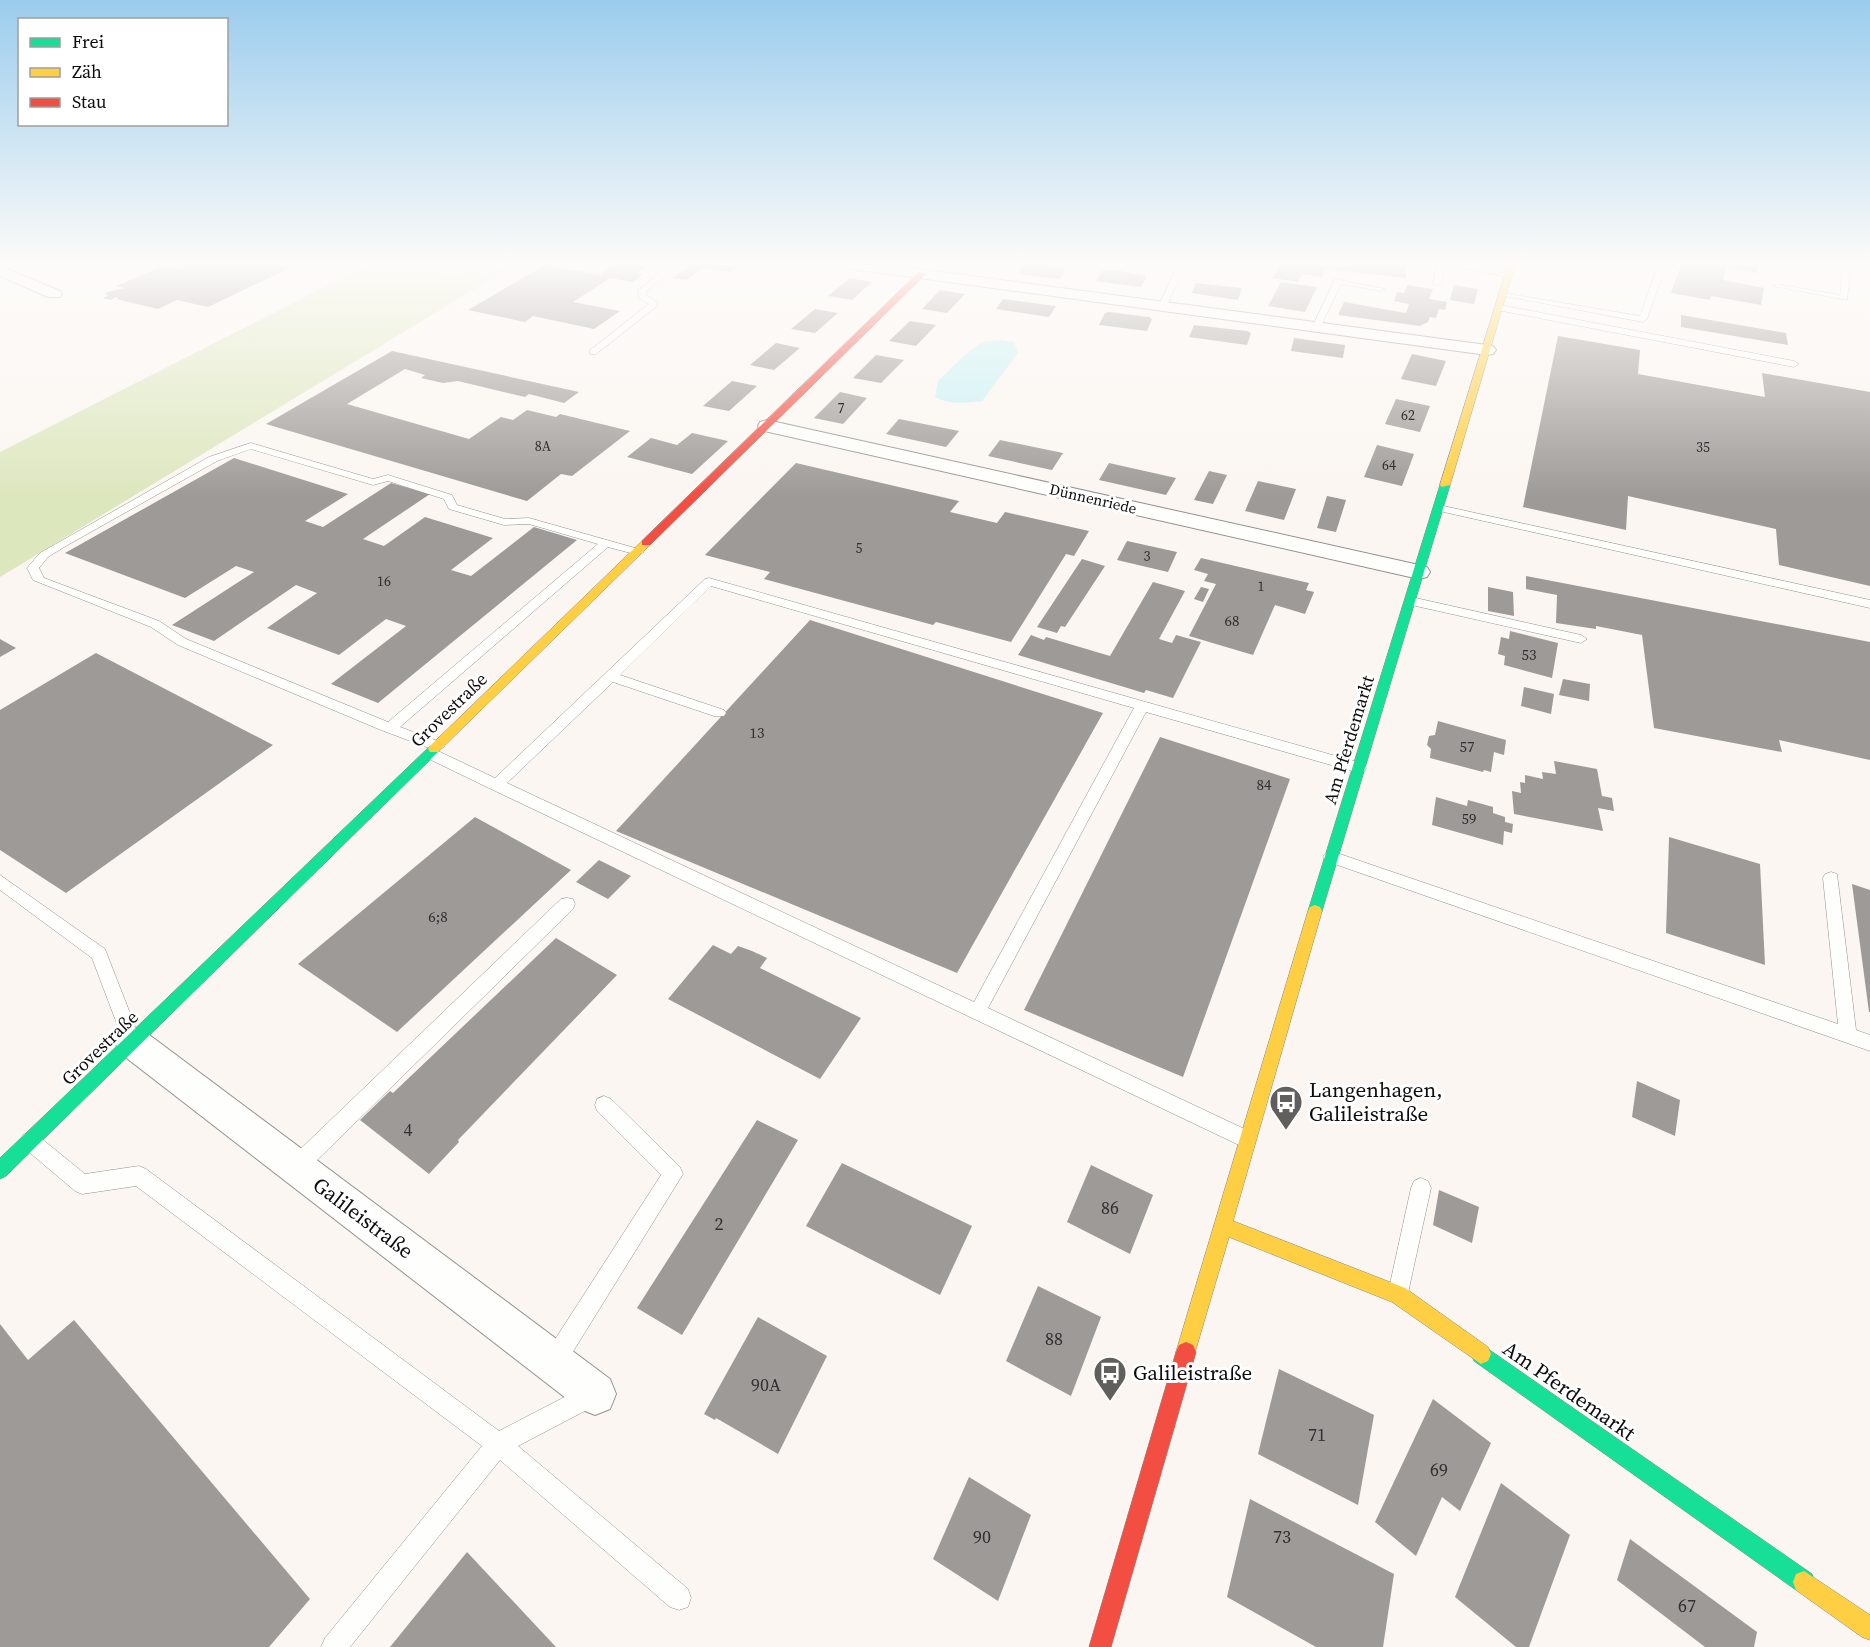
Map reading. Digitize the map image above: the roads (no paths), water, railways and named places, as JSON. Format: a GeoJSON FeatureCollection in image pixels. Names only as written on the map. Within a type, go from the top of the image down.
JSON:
{"type":"FeatureCollection","features":[{"type":"Feature","properties":{"kind":"street","name":"Grovestraße"},"geometry":{"type":"LineString","coordinates":[[0,1170],[853,342]]}},
{"type":"Feature","properties":{"kind":"street"},"geometry":{"type":"LineString","coordinates":[[1424,342],[1487,350]]}},
{"type":"Feature","properties":{"kind":"street","name":"Am Pferdemarkt"},"geometry":{"type":"LineString","coordinates":[[1100,1647],[1247,1140],[1489,342]]}},
{"type":"Feature","properties":{"kind":"street","name":"Dünnenriede"},"geometry":{"type":"LineString","coordinates":[[767,426],[1419,572]]}},
{"type":"Feature","properties":{"kind":"street","name":"Galileistraße"},"geometry":{"type":"LineString","coordinates":[[132,1042],[595,1394]]}},
{"type":"Feature","properties":{"kind":"street","name":"Am Pferdemarkt"},"geometry":{"type":"LineString","coordinates":[[1223,1226],[1398,1295],[1870,1629]]}},
{"type":"Feature","properties":{"kind":"lane"},"geometry":{"type":"LineString","coordinates":[[593,352],[606,342]]}},
{"type":"Feature","properties":{"kind":"lane"},"geometry":{"type":"LineString","coordinates":[[1689,342],[1794,364]]}},
{"type":"Feature","properties":{"kind":"lane"},"geometry":{"type":"LineString","coordinates":[[638,552],[529,521],[504,522],[453,507],[448,497],[398,481],[388,478],[373,482],[251,446],[227,453],[202,465],[60,545],[44,555],[33,568],[39,580],[155,624],[182,642],[390,728],[496,785],[1247,1140]]}},
{"type":"Feature","properties":{"kind":"lane"},"geometry":{"type":"LineString","coordinates":[[1439,508],[1870,604]]}},
{"type":"Feature","properties":{"kind":"lane"},"geometry":{"type":"LineString","coordinates":[[390,728],[608,542]]}},
{"type":"Feature","properties":{"kind":"lane"},"geometry":{"type":"LineString","coordinates":[[496,785],[709,582],[1359,768]]}},
{"type":"Feature","properties":{"kind":"lane"},"geometry":{"type":"LineString","coordinates":[[1411,601],[1581,639]]}},
{"type":"Feature","properties":{"kind":"lane"},"geometry":{"type":"LineString","coordinates":[[610,676],[719,713]]}},
{"type":"Feature","properties":{"kind":"lane"},"geometry":{"type":"LineString","coordinates":[[977,1012],[1142,706]]}},
{"type":"Feature","properties":{"kind":"lane"},"geometry":{"type":"LineString","coordinates":[[1332,857],[1870,1043]]}},
{"type":"Feature","properties":{"kind":"lane"},"geometry":{"type":"LineString","coordinates":[[1831,878],[1848,1036]]}},
{"type":"Feature","properties":{"kind":"lane"},"geometry":{"type":"LineString","coordinates":[[0,881],[99,954],[132,1042]]}},
{"type":"Feature","properties":{"kind":"lane"},"geometry":{"type":"LineString","coordinates":[[296,1167],[567,904]]}},
{"type":"Feature","properties":{"kind":"lane"},"geometry":{"type":"LineString","coordinates":[[553,1362],[673,1174],[604,1105]]}},
{"type":"Feature","properties":{"kind":"lane"},"geometry":{"type":"LineString","coordinates":[[30,1141],[82,1184],[139,1176],[498,1444],[679,1598]]}},
{"type":"Feature","properties":{"kind":"lane"},"geometry":{"type":"LineString","coordinates":[[1398,1295],[1421,1188]]}},
{"type":"Feature","properties":{"kind":"lane"},"geometry":{"type":"LineString","coordinates":[[334,1647],[498,1444],[595,1394]]}},
{"type":"Feature","properties":{"kind":"water"},"geometry":{"type":"Polygon","coordinates":[[[982,342],[1014,342],[1018,353],[982,401],[952,402],[935,397],[938,381],[982,342]]]}},
{"type":"Feature","properties":{"kind":"place","name":"Langenhagen, Galileistraße"},"geometry":{"type":"Point","coordinates":[1286,1131]}},
{"type":"Feature","properties":{"kind":"place","name":"Galileistraße"},"geometry":{"type":"Point","coordinates":[1110,1402]}}]}
